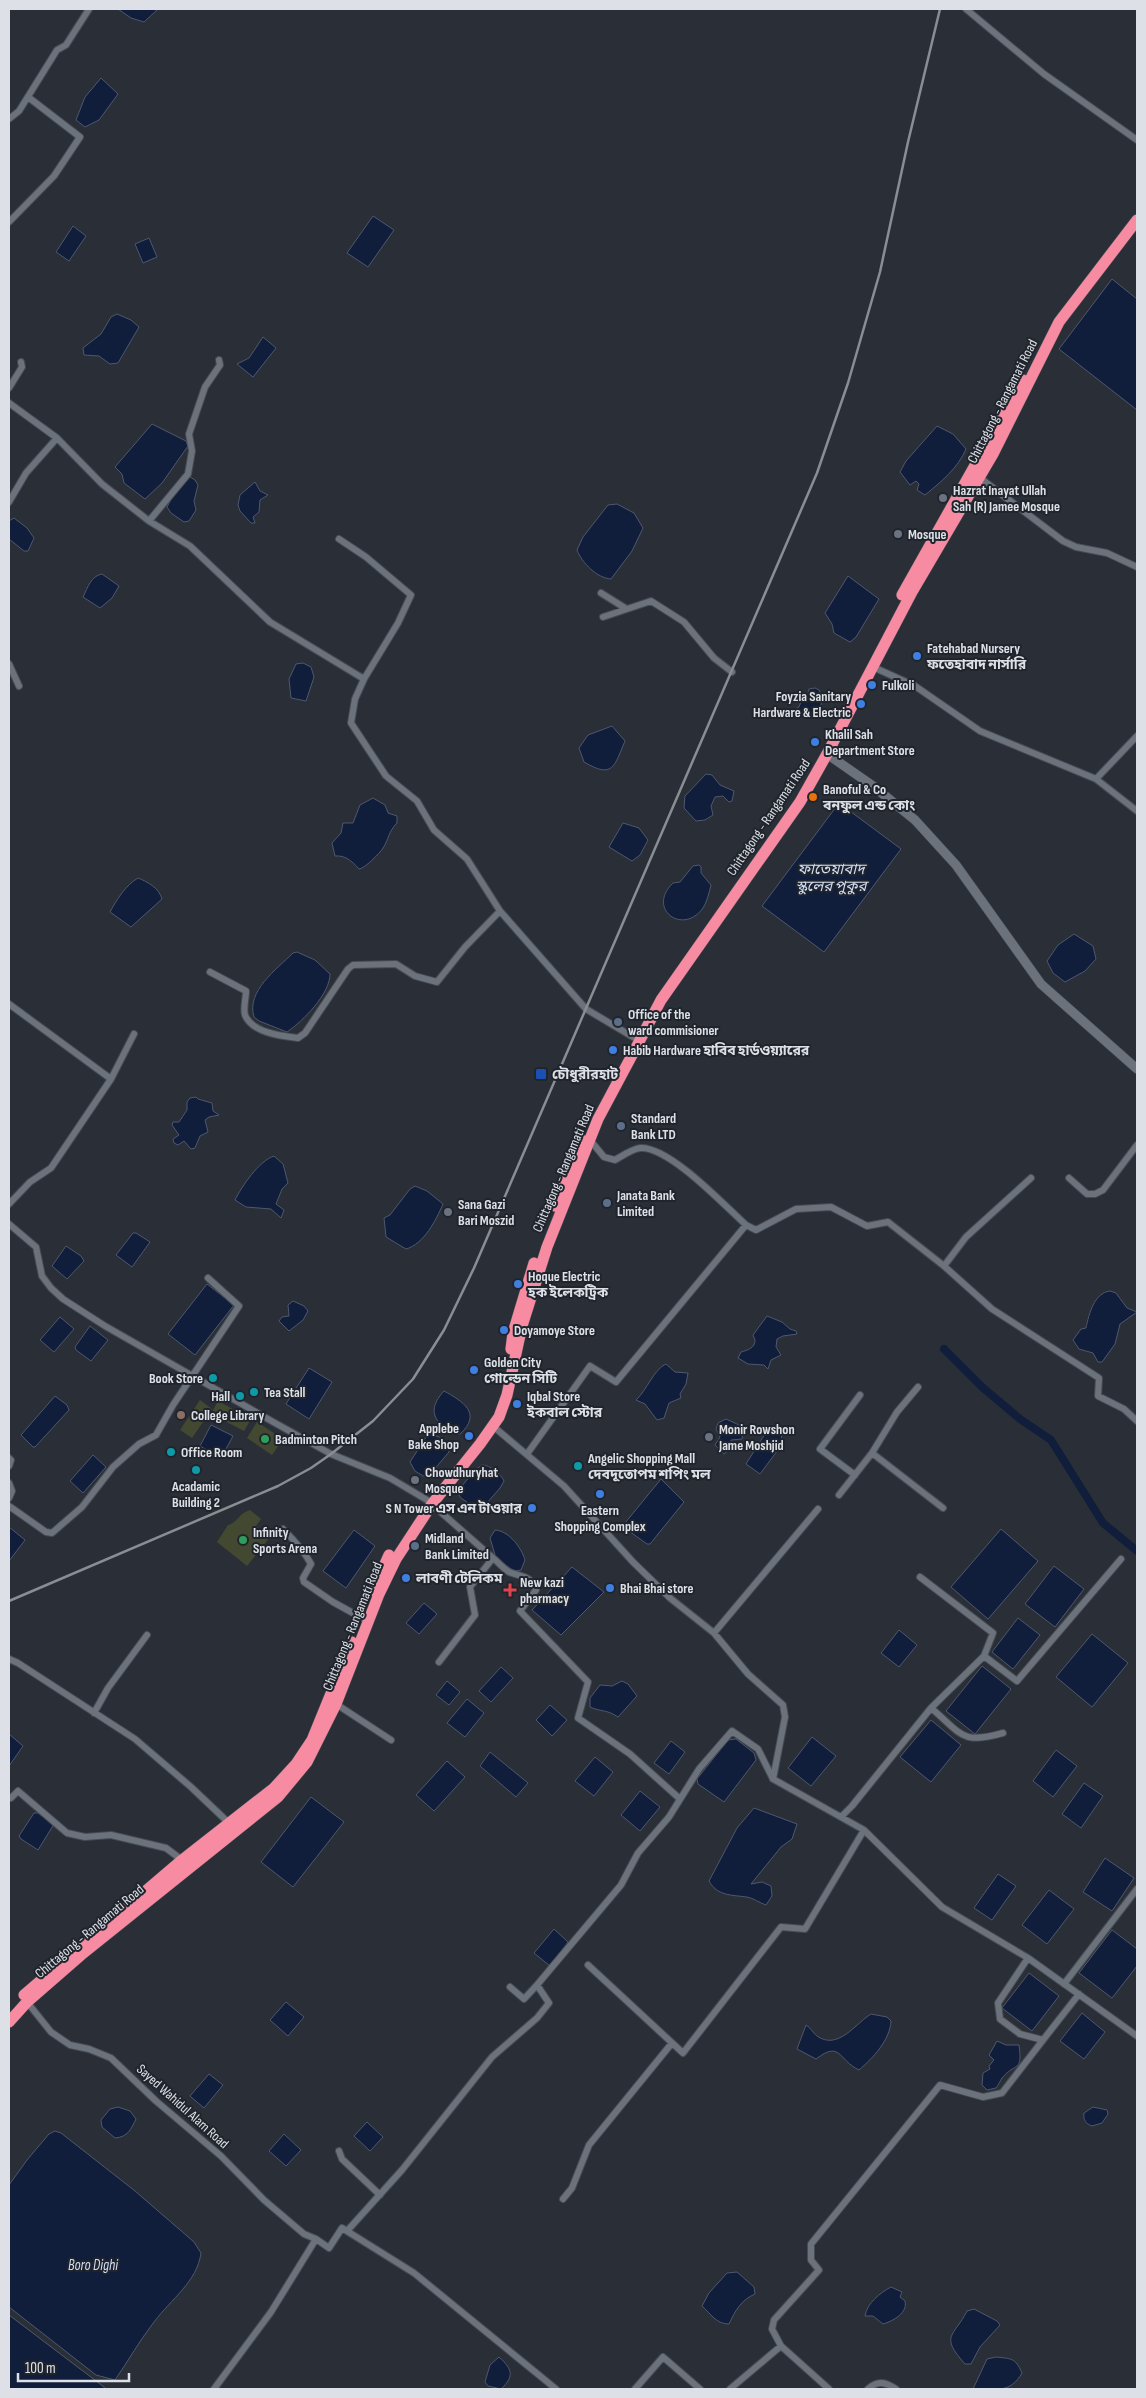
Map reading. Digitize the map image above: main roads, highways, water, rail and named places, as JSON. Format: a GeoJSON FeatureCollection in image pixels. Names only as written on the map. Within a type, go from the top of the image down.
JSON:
{"type":"FeatureCollection","features":[{"type":"Feature","properties":{"kind":"highway","name":"Chittagong - Rangamati Road"},"geometry":{"type":"LineString","coordinates":[[299,1766],[312,1740],[390,1553],[485,1427],[501,1396],[510,1368],[513,1333],[526,1285],[569,1167],[633,1037],[672,971],[782,821],[806,780],[920,560],[1019,386],[1048,330],[1062,306],[1137,209]]}},
{"type":"Feature","properties":{"kind":"highway","name":"Chittagong - Rangamati Road"},"geometry":{"type":"LineString","coordinates":[[9,2022],[27,2002],[81,1955],[233,1828],[299,1766],[318,1745],[379,1594],[396,1559],[430,1502],[494,1427],[507,1395],[522,1326],[547,1247],[598,1119],[661,1000],[800,802],[912,592],[980,478],[1059,322],[1137,220]]}},
{"type":"Feature","properties":{"kind":"highway","name":"Chittagong - Rangamati Road"},"geometry":{"type":"LineString","coordinates":[[9,2010],[86,1940],[182,1860],[233,1828]]}},
{"type":"Feature","properties":{"kind":"water"},"geometry":{"type":"Polygon","coordinates":[[[118,9],[158,9],[144,22],[131,18],[118,9]]]}},
{"type":"Feature","properties":{"kind":"water"},"geometry":{"type":"Polygon","coordinates":[[[101,78],[118,94],[99,120],[85,127],[76,120],[85,97],[101,78]]]}},
{"type":"Feature","properties":{"kind":"water"},"geometry":{"type":"Polygon","coordinates":[[[373,216],[394,230],[368,267],[347,253],[373,216]]]}},
{"type":"Feature","properties":{"kind":"water"},"geometry":{"type":"Polygon","coordinates":[[[73,226],[86,236],[69,261],[56,252],[73,226]]]}},
{"type":"Feature","properties":{"kind":"water"},"geometry":{"type":"Polygon","coordinates":[[[149,238],[157,257],[143,263],[135,244],[149,238]]]}},
{"type":"Feature","properties":{"kind":"water"},"geometry":{"type":"Polygon","coordinates":[[[1112,279],[1137,299],[1137,410],[1059,349],[1112,279]]]}},
{"type":"Feature","properties":{"kind":"water"},"geometry":{"type":"Polygon","coordinates":[[[117,314],[131,320],[139,327],[118,363],[110,364],[99,356],[84,355],[83,348],[101,334],[111,317],[117,314]]]}},
{"type":"Feature","properties":{"kind":"water"},"geometry":{"type":"Polygon","coordinates":[[[263,337],[276,348],[253,377],[237,364],[249,358],[263,337]]]}},
{"type":"Feature","properties":{"kind":"water"},"geometry":{"type":"Polygon","coordinates":[[[152,424],[186,441],[188,446],[162,483],[145,499],[124,483],[122,474],[115,467],[152,424]]]}},
{"type":"Feature","properties":{"kind":"water"},"geometry":{"type":"Polygon","coordinates":[[[937,426],[953,434],[966,449],[954,468],[925,495],[917,490],[919,484],[916,481],[910,485],[900,472],[906,461],[937,426]]]}},
{"type":"Feature","properties":{"kind":"water"},"geometry":{"type":"Polygon","coordinates":[[[190,477],[198,485],[194,501],[196,510],[189,521],[184,522],[171,513],[167,507],[174,494],[190,477]]]}},
{"type":"Feature","properties":{"kind":"water"},"geometry":{"type":"Polygon","coordinates":[[[255,482],[260,491],[268,495],[260,500],[259,512],[253,517],[255,523],[251,523],[240,511],[238,505],[240,495],[255,482]]]}},
{"type":"Feature","properties":{"kind":"water"},"geometry":{"type":"Polygon","coordinates":[[[617,504],[634,513],[643,528],[632,551],[611,579],[595,573],[582,560],[577,550],[583,537],[608,505],[617,504]]]}},
{"type":"Feature","properties":{"kind":"water"},"geometry":{"type":"Polygon","coordinates":[[[14,518],[27,528],[34,538],[28,551],[24,551],[9,539],[9,521],[14,518]]]}},
{"type":"Feature","properties":{"kind":"water"},"geometry":{"type":"Polygon","coordinates":[[[102,574],[119,586],[112,598],[100,608],[83,597],[92,580],[102,574]]]}},
{"type":"Feature","properties":{"kind":"water"},"geometry":{"type":"Polygon","coordinates":[[[848,576],[879,599],[856,637],[850,642],[834,633],[832,624],[825,613],[848,576]]]}},
{"type":"Feature","properties":{"kind":"water"},"geometry":{"type":"Polygon","coordinates":[[[303,663],[311,667],[314,677],[306,701],[291,698],[289,679],[296,664],[303,663]]]}},
{"type":"Feature","properties":{"kind":"water"},"geometry":{"type":"Polygon","coordinates":[[[815,688],[819,690],[823,698],[820,708],[806,714],[794,710],[799,707],[802,699],[808,695],[809,689],[815,688]]]}},
{"type":"Feature","properties":{"kind":"water"},"geometry":{"type":"Polygon","coordinates":[[[612,726],[625,741],[615,764],[607,770],[601,770],[584,762],[579,748],[588,735],[612,726]]]}},
{"type":"Feature","properties":{"kind":"water"},"geometry":{"type":"Polygon","coordinates":[[[706,774],[712,775],[720,785],[734,791],[732,801],[729,802],[723,796],[715,797],[711,806],[713,815],[705,820],[696,821],[684,808],[685,796],[706,774]]]}},
{"type":"Feature","properties":{"kind":"water"},"geometry":{"type":"Polygon","coordinates":[[[373,798],[385,805],[388,813],[397,816],[397,823],[381,850],[368,864],[359,869],[348,859],[342,856],[335,856],[332,843],[341,833],[343,823],[353,823],[360,805],[373,798]]]}},
{"type":"Feature","properties":{"kind":"water","name":"ফাতেয়াবাদ স্কুলের পুকুর"},"geometry":{"type":"Polygon","coordinates":[[[839,803],[901,849],[824,952],[762,906],[839,803]]]}},
{"type":"Feature","properties":{"kind":"water"},"geometry":{"type":"Polygon","coordinates":[[[623,823],[639,828],[648,840],[640,855],[632,861],[609,847],[623,823]]]}},
{"type":"Feature","properties":{"kind":"water"},"geometry":{"type":"Polygon","coordinates":[[[699,865],[701,873],[711,885],[706,903],[695,916],[686,920],[670,916],[665,910],[663,902],[666,893],[673,883],[680,882],[693,866],[699,865]]]}},
{"type":"Feature","properties":{"kind":"water"},"geometry":{"type":"Polygon","coordinates":[[[138,878],[156,889],[162,899],[131,927],[110,912],[122,893],[138,878]]]}},
{"type":"Feature","properties":{"kind":"water"},"geometry":{"type":"Polygon","coordinates":[[[1074,934],[1093,946],[1096,959],[1085,971],[1065,982],[1053,973],[1047,961],[1058,945],[1074,934]]]}},
{"type":"Feature","properties":{"kind":"water"},"geometry":{"type":"Polygon","coordinates":[[[297,952],[315,960],[330,974],[329,982],[321,998],[308,1014],[287,1032],[259,1021],[254,1017],[254,998],[264,981],[293,953],[297,952]]]}},
{"type":"Feature","properties":{"kind":"water"},"geometry":{"type":"Polygon","coordinates":[[[196,1097],[212,1103],[213,1111],[219,1115],[205,1120],[208,1132],[200,1136],[195,1148],[191,1149],[184,1141],[178,1145],[174,1143],[173,1139],[179,1135],[172,1125],[173,1122],[179,1122],[187,1110],[187,1102],[190,1098],[196,1097]]]}},
{"type":"Feature","properties":{"kind":"water"},"geometry":{"type":"Polygon","coordinates":[[[274,1156],[283,1164],[288,1183],[282,1189],[276,1204],[284,1210],[281,1218],[271,1209],[246,1207],[235,1200],[246,1181],[257,1168],[274,1156]]]}},
{"type":"Feature","properties":{"kind":"water"},"geometry":{"type":"Polygon","coordinates":[[[415,1186],[427,1191],[443,1204],[424,1237],[406,1249],[386,1237],[384,1218],[390,1215],[410,1189],[415,1186]]]}},
{"type":"Feature","properties":{"kind":"water"},"geometry":{"type":"Polygon","coordinates":[[[133,1233],[150,1242],[132,1267],[116,1255],[133,1233]]]}},
{"type":"Feature","properties":{"kind":"water"},"geometry":{"type":"Polygon","coordinates":[[[66,1246],[81,1256],[84,1261],[67,1279],[52,1266],[66,1246]]]}},
{"type":"Feature","properties":{"kind":"water"},"geometry":{"type":"Polygon","coordinates":[[[207,1284],[234,1305],[195,1355],[168,1334],[207,1284]]]}},
{"type":"Feature","properties":{"kind":"water"},"geometry":{"type":"Polygon","coordinates":[[[1110,1291],[1116,1293],[1127,1308],[1137,1312],[1120,1324],[1115,1344],[1102,1362],[1098,1362],[1093,1353],[1079,1349],[1073,1340],[1081,1329],[1086,1328],[1096,1300],[1104,1293],[1110,1291]]]}},
{"type":"Feature","properties":{"kind":"water"},"geometry":{"type":"Polygon","coordinates":[[[293,1301],[304,1306],[308,1311],[303,1320],[289,1331],[279,1321],[282,1317],[289,1316],[288,1305],[293,1301]]]}},
{"type":"Feature","properties":{"kind":"water"},"geometry":{"type":"Polygon","coordinates":[[[767,1316],[782,1322],[790,1329],[796,1331],[797,1334],[777,1339],[776,1347],[781,1355],[771,1360],[768,1369],[764,1365],[748,1364],[738,1358],[741,1352],[754,1345],[753,1335],[767,1316]]]}},
{"type":"Feature","properties":{"kind":"water"},"geometry":{"type":"Polygon","coordinates":[[[60,1317],[74,1329],[54,1352],[40,1340],[60,1317]]]}},
{"type":"Feature","properties":{"kind":"water"},"geometry":{"type":"Polygon","coordinates":[[[90,1326],[108,1340],[91,1361],[76,1350],[75,1347],[90,1326]]]}},
{"type":"Feature","properties":{"kind":"water"},"geometry":{"type":"Polygon","coordinates":[[[666,1364],[675,1372],[688,1373],[686,1384],[680,1394],[681,1398],[669,1403],[664,1418],[657,1420],[645,1404],[636,1400],[658,1370],[666,1364]]]}},
{"type":"Feature","properties":{"kind":"water"},"geometry":{"type":"Polygon","coordinates":[[[309,1368],[332,1382],[309,1419],[286,1404],[309,1368]]]}},
{"type":"Feature","properties":{"kind":"water"},"geometry":{"type":"Polygon","coordinates":[[[444,1391],[463,1403],[470,1414],[467,1427],[460,1434],[446,1428],[435,1415],[435,1406],[444,1391]]]}},
{"type":"Feature","properties":{"kind":"water"},"geometry":{"type":"Polygon","coordinates":[[[55,1396],[67,1405],[69,1410],[33,1447],[21,1435],[55,1396]]]}},
{"type":"Feature","properties":{"kind":"water"},"geometry":{"type":"Polygon","coordinates":[[[726,1419],[739,1425],[743,1433],[742,1439],[731,1440],[730,1449],[724,1454],[715,1445],[720,1437],[716,1429],[718,1423],[726,1419]]]}},
{"type":"Feature","properties":{"kind":"water"},"geometry":{"type":"Polygon","coordinates":[[[211,1425],[233,1436],[221,1458],[200,1446],[211,1425]]]}},
{"type":"Feature","properties":{"kind":"water"},"geometry":{"type":"Polygon","coordinates":[[[773,1429],[782,1434],[780,1447],[760,1474],[746,1464],[765,1434],[773,1429]]]}},
{"type":"Feature","properties":{"kind":"water"},"geometry":{"type":"Polygon","coordinates":[[[428,1434],[439,1437],[448,1444],[449,1452],[427,1478],[415,1471],[410,1462],[428,1434]]]}},
{"type":"Feature","properties":{"kind":"water"},"geometry":{"type":"Polygon","coordinates":[[[93,1455],[106,1467],[83,1493],[70,1481],[93,1455]]]}},
{"type":"Feature","properties":{"kind":"water"},"geometry":{"type":"Polygon","coordinates":[[[482,1465],[495,1470],[504,1481],[480,1511],[461,1498],[457,1492],[475,1470],[482,1465]]]}},
{"type":"Feature","properties":{"kind":"water"},"geometry":{"type":"Polygon","coordinates":[[[661,1479],[684,1502],[650,1544],[647,1544],[629,1531],[625,1523],[661,1479]]]}},
{"type":"Feature","properties":{"kind":"water"},"geometry":{"type":"Polygon","coordinates":[[[9,1527],[25,1540],[9,1561],[9,1527]]]}},
{"type":"Feature","properties":{"kind":"water"},"geometry":{"type":"Polygon","coordinates":[[[1001,1529],[1038,1561],[988,1619],[951,1587],[1001,1529]]]}},
{"type":"Feature","properties":{"kind":"water"},"geometry":{"type":"Polygon","coordinates":[[[354,1530],[375,1546],[346,1588],[323,1571],[354,1530]]]}},
{"type":"Feature","properties":{"kind":"water"},"geometry":{"type":"Polygon","coordinates":[[[495,1530],[505,1533],[521,1550],[525,1560],[521,1570],[514,1571],[496,1558],[490,1538],[495,1530]]]}},
{"type":"Feature","properties":{"kind":"water"},"geometry":{"type":"Polygon","coordinates":[[[1054,1566],[1084,1589],[1055,1627],[1025,1604],[1054,1566]]]}},
{"type":"Feature","properties":{"kind":"water"},"geometry":{"type":"Polygon","coordinates":[[[572,1567],[604,1592],[561,1635],[532,1610],[572,1567]]]}},
{"type":"Feature","properties":{"kind":"water"},"geometry":{"type":"Polygon","coordinates":[[[424,1603],[437,1614],[419,1634],[406,1623],[424,1603]]]}},
{"type":"Feature","properties":{"kind":"water"},"geometry":{"type":"Polygon","coordinates":[[[1018,1618],[1040,1635],[1013,1669],[992,1652],[1018,1618]]]}},
{"type":"Feature","properties":{"kind":"water"},"geometry":{"type":"Polygon","coordinates":[[[899,1630],[917,1645],[899,1667],[881,1653],[899,1630]]]}},
{"type":"Feature","properties":{"kind":"water"},"geometry":{"type":"Polygon","coordinates":[[[1092,1634],[1128,1663],[1092,1707],[1056,1677],[1092,1634]]]}},
{"type":"Feature","properties":{"kind":"water"},"geometry":{"type":"Polygon","coordinates":[[[982,1666],[1011,1689],[975,1734],[946,1711],[982,1666]]]}},
{"type":"Feature","properties":{"kind":"water"},"geometry":{"type":"Polygon","coordinates":[[[501,1667],[513,1678],[491,1702],[479,1691],[501,1667]]]}},
{"type":"Feature","properties":{"kind":"water"},"geometry":{"type":"Polygon","coordinates":[[[447,1681],[460,1692],[449,1705],[436,1695],[447,1681]]]}},
{"type":"Feature","properties":{"kind":"water"},"geometry":{"type":"Polygon","coordinates":[[[622,1681],[628,1684],[637,1696],[618,1717],[590,1707],[590,1698],[600,1685],[612,1686],[622,1681]]]}},
{"type":"Feature","properties":{"kind":"water"},"geometry":{"type":"Polygon","coordinates":[[[467,1699],[484,1713],[465,1737],[447,1723],[467,1699]]]}},
{"type":"Feature","properties":{"kind":"water"},"geometry":{"type":"Polygon","coordinates":[[[550,1705],[567,1720],[552,1736],[536,1720],[550,1705]]]}},
{"type":"Feature","properties":{"kind":"water"},"geometry":{"type":"Polygon","coordinates":[[[931,1720],[961,1745],[931,1782],[900,1757],[931,1720]]]}},
{"type":"Feature","properties":{"kind":"water"},"geometry":{"type":"Polygon","coordinates":[[[9,1734],[23,1746],[9,1766],[9,1734]]]}},
{"type":"Feature","properties":{"kind":"water"},"geometry":{"type":"Polygon","coordinates":[[[812,1737],[836,1756],[811,1786],[788,1768],[812,1737]]]}},
{"type":"Feature","properties":{"kind":"water"},"geometry":{"type":"Polygon","coordinates":[[[736,1739],[754,1753],[756,1760],[724,1802],[698,1784],[697,1779],[728,1740],[736,1739]]]}},
{"type":"Feature","properties":{"kind":"water"},"geometry":{"type":"Polygon","coordinates":[[[671,1741],[685,1752],[669,1774],[654,1763],[671,1741]]]}},
{"type":"Feature","properties":{"kind":"water"},"geometry":{"type":"Polygon","coordinates":[[[1056,1750],[1077,1766],[1053,1797],[1033,1781],[1056,1750]]]}},
{"type":"Feature","properties":{"kind":"water"},"geometry":{"type":"Polygon","coordinates":[[[490,1752],[528,1783],[516,1797],[480,1766],[490,1752]]]}},
{"type":"Feature","properties":{"kind":"water"},"geometry":{"type":"Polygon","coordinates":[[[595,1757],[613,1772],[594,1796],[575,1781],[595,1757]]]}},
{"type":"Feature","properties":{"kind":"water"},"geometry":{"type":"Polygon","coordinates":[[[447,1761],[465,1777],[434,1811],[416,1795],[447,1761]]]}},
{"type":"Feature","properties":{"kind":"water"},"geometry":{"type":"Polygon","coordinates":[[[1084,1783],[1103,1796],[1081,1828],[1062,1814],[1084,1783]]]}},
{"type":"Feature","properties":{"kind":"water"},"geometry":{"type":"Polygon","coordinates":[[[640,1791],[660,1807],[640,1831],[621,1815],[640,1791]]]}},
{"type":"Feature","properties":{"kind":"water"},"geometry":{"type":"Polygon","coordinates":[[[311,1797],[344,1822],[293,1887],[261,1862],[311,1797]]]}},
{"type":"Feature","properties":{"kind":"water"},"geometry":{"type":"Polygon","coordinates":[[[754,1808],[797,1824],[792,1839],[781,1847],[751,1884],[762,1882],[771,1886],[772,1896],[766,1905],[749,1898],[730,1895],[716,1890],[709,1881],[737,1828],[754,1808]]]}},
{"type":"Feature","properties":{"kind":"water"},"geometry":{"type":"Polygon","coordinates":[[[34,1813],[38,1813],[54,1824],[38,1850],[19,1836],[34,1813]]]}},
{"type":"Feature","properties":{"kind":"water"},"geometry":{"type":"Polygon","coordinates":[[[1105,1858],[1134,1878],[1112,1911],[1083,1892],[1105,1858]]]}},
{"type":"Feature","properties":{"kind":"water"},"geometry":{"type":"Polygon","coordinates":[[[998,1874],[1016,1886],[992,1920],[974,1908],[998,1874]]]}},
{"type":"Feature","properties":{"kind":"water"},"geometry":{"type":"Polygon","coordinates":[[[1049,1890],[1074,1909],[1047,1944],[1022,1925],[1049,1890]]]}},
{"type":"Feature","properties":{"kind":"water"},"geometry":{"type":"Polygon","coordinates":[[[554,1929],[568,1942],[550,1966],[534,1953],[554,1929]]]}},
{"type":"Feature","properties":{"kind":"water"},"geometry":{"type":"Polygon","coordinates":[[[1112,1930],[1137,1949],[1137,1966],[1112,1998],[1079,1973],[1112,1930]]]}},
{"type":"Feature","properties":{"kind":"water"},"geometry":{"type":"Polygon","coordinates":[[[1029,1973],[1059,1996],[1032,2031],[1002,2008],[1029,1973]]]}},
{"type":"Feature","properties":{"kind":"water"},"geometry":{"type":"Polygon","coordinates":[[[286,2002],[304,2017],[288,2036],[270,2020],[286,2002]]]}},
{"type":"Feature","properties":{"kind":"water"},"geometry":{"type":"Polygon","coordinates":[[[1082,2013],[1105,2032],[1084,2059],[1060,2041],[1082,2013]]]}},
{"type":"Feature","properties":{"kind":"water"},"geometry":{"type":"Polygon","coordinates":[[[871,2014],[887,2017],[891,2021],[890,2028],[880,2048],[859,2070],[835,2051],[830,2051],[816,2059],[797,2049],[806,2025],[817,2036],[825,2040],[832,2040],[846,2034],[871,2014]]]}},
{"type":"Feature","properties":{"kind":"water"},"geometry":{"type":"Polygon","coordinates":[[[997,2041],[1006,2045],[1019,2045],[1020,2060],[1017,2066],[1002,2078],[996,2088],[987,2090],[982,2085],[983,2073],[990,2069],[989,2066],[994,2060],[989,2055],[997,2041]]]}},
{"type":"Feature","properties":{"kind":"water"},"geometry":{"type":"Polygon","coordinates":[[[209,2074],[223,2085],[204,2108],[190,2096],[209,2074]]]}},
{"type":"Feature","properties":{"kind":"water"},"geometry":{"type":"Polygon","coordinates":[[[118,2107],[130,2111],[136,2119],[126,2134],[115,2138],[102,2127],[101,2120],[110,2109],[118,2107]]]}},
{"type":"Feature","properties":{"kind":"water"},"geometry":{"type":"Polygon","coordinates":[[[1093,2107],[1107,2110],[1108,2114],[1102,2123],[1092,2126],[1085,2121],[1084,2113],[1093,2107]]]}},
{"type":"Feature","properties":{"kind":"water"},"geometry":{"type":"Polygon","coordinates":[[[367,2122],[383,2137],[370,2151],[354,2136],[367,2122]]]}},
{"type":"Feature","properties":{"kind":"water","name":"Boro Dighi"},"geometry":{"type":"Polygon","coordinates":[[[55,2131],[61,2133],[135,2191],[194,2242],[201,2253],[199,2263],[189,2282],[149,2329],[115,2380],[96,2375],[9,2307],[9,2185],[49,2134],[55,2131]]]}},
{"type":"Feature","properties":{"kind":"water"},"geometry":{"type":"Polygon","coordinates":[[[284,2134],[301,2150],[286,2166],[269,2151],[284,2134]]]}},
{"type":"Feature","properties":{"kind":"water"},"geometry":{"type":"Polygon","coordinates":[[[737,2272],[754,2287],[755,2294],[739,2306],[729,2324],[724,2324],[714,2318],[702,2306],[709,2293],[727,2273],[737,2272]]]}},
{"type":"Feature","properties":{"kind":"water"},"geometry":{"type":"Polygon","coordinates":[[[891,2287],[902,2292],[900,2297],[905,2301],[905,2305],[902,2313],[895,2319],[883,2324],[873,2316],[865,2316],[868,2307],[875,2299],[891,2287]]]}},
{"type":"Feature","properties":{"kind":"water"},"geometry":{"type":"Polygon","coordinates":[[[974,2309],[997,2321],[1000,2325],[980,2347],[971,2364],[965,2364],[953,2347],[951,2336],[967,2311],[974,2309]]]}},
{"type":"Feature","properties":{"kind":"water"},"geometry":{"type":"Polygon","coordinates":[[[9,2315],[104,2387],[105,2389],[9,2389],[9,2315]]]}},
{"type":"Feature","properties":{"kind":"water"},"geometry":{"type":"Polygon","coordinates":[[[499,2357],[507,2365],[510,2373],[508,2380],[501,2389],[488,2386],[485,2382],[490,2365],[499,2357]]]}},
{"type":"Feature","properties":{"kind":"water"},"geometry":{"type":"Polygon","coordinates":[[[996,2357],[1015,2361],[1022,2373],[1012,2384],[1001,2389],[973,2389],[987,2359],[996,2357]]]}},
{"type":"Feature","properties":{"kind":"waterway"},"geometry":{"type":"LineString","coordinates":[[944,1349],[982,1387],[1020,1419],[1051,1440],[1103,1523],[1137,1551]]}},
{"type":"Feature","properties":{"kind":"railway"},"geometry":{"type":"LineString","coordinates":[[9,1601],[278,1486],[311,1468],[373,1421],[413,1379],[444,1330],[474,1268],[817,473],[848,383],[880,272],[908,142],[940,9]]}},
{"type":"Feature","properties":{"kind":"place","name":"Hazrat Inayat Ullah Sah (R) Jamee Mosque"},"geometry":{"type":"Point","coordinates":[943,498]}},
{"type":"Feature","properties":{"kind":"place","name":"Mosque"},"geometry":{"type":"Point","coordinates":[898,534]}},
{"type":"Feature","properties":{"kind":"place","name":"Fatehabad Nursery ফতেহাবাদ নার্সারি"},"geometry":{"type":"Point","coordinates":[917,656]}},
{"type":"Feature","properties":{"kind":"place","name":"Fulkoli"},"geometry":{"type":"Point","coordinates":[872,685]}},
{"type":"Feature","properties":{"kind":"place","name":"Foyzia Sanitary Hardware & Electric"},"geometry":{"type":"Point","coordinates":[861,704]}},
{"type":"Feature","properties":{"kind":"place","name":"Khalil Sah Department Store"},"geometry":{"type":"Point","coordinates":[815,742]}},
{"type":"Feature","properties":{"kind":"place","name":"Banoful & Co বনফুল এন্ড কোং"},"geometry":{"type":"Point","coordinates":[813,797]}},
{"type":"Feature","properties":{"kind":"place","name":"Office of the ward commisioner"},"geometry":{"type":"Point","coordinates":[618,1022]}},
{"type":"Feature","properties":{"kind":"place","name":"Habib Hardware হাবিব হার্ডওয়্যারের"},"geometry":{"type":"Point","coordinates":[613,1050]}},
{"type":"Feature","properties":{"kind":"place","name":"চৌধুরীরহাট"},"geometry":{"type":"Point","coordinates":[541,1074]}},
{"type":"Feature","properties":{"kind":"place","name":"Standard Bank LTD"},"geometry":{"type":"Point","coordinates":[621,1126]}},
{"type":"Feature","properties":{"kind":"place","name":"Janata Bank Limited"},"geometry":{"type":"Point","coordinates":[607,1203]}},
{"type":"Feature","properties":{"kind":"place","name":"Sana Gazi Bari Moszid"},"geometry":{"type":"Point","coordinates":[448,1212]}},
{"type":"Feature","properties":{"kind":"place","name":"Hoque Electric হক ইলেকট্রিক"},"geometry":{"type":"Point","coordinates":[518,1284]}},
{"type":"Feature","properties":{"kind":"place","name":"Doyamoye Store"},"geometry":{"type":"Point","coordinates":[504,1330]}},
{"type":"Feature","properties":{"kind":"place","name":"Golden City গোল্ডেন সিটি"},"geometry":{"type":"Point","coordinates":[474,1370]}},
{"type":"Feature","properties":{"kind":"place","name":"Book Store"},"geometry":{"type":"Point","coordinates":[213,1378]}},
{"type":"Feature","properties":{"kind":"place","name":"Tea Stall"},"geometry":{"type":"Point","coordinates":[254,1392]}},
{"type":"Feature","properties":{"kind":"place","name":"Hall"},"geometry":{"type":"Point","coordinates":[240,1396]}},
{"type":"Feature","properties":{"kind":"place","name":"Iqbal Store ইকবাল স্টোর"},"geometry":{"type":"Point","coordinates":[517,1404]}},
{"type":"Feature","properties":{"kind":"place","name":"College Library"},"geometry":{"type":"Point","coordinates":[181,1415]}},
{"type":"Feature","properties":{"kind":"place","name":"Applebe Bake Shop"},"geometry":{"type":"Point","coordinates":[469,1436]}},
{"type":"Feature","properties":{"kind":"place","name":"Monir Rowshon Jame Moshjid"},"geometry":{"type":"Point","coordinates":[709,1437]}},
{"type":"Feature","properties":{"kind":"place","name":"Badminton Pitch"},"geometry":{"type":"Point","coordinates":[265,1439]}},
{"type":"Feature","properties":{"kind":"place","name":"Office Room"},"geometry":{"type":"Point","coordinates":[171,1452]}},
{"type":"Feature","properties":{"kind":"place","name":"Angelic Shopping Mall দেবদূতোপম শপিং মল"},"geometry":{"type":"Point","coordinates":[578,1466]}},
{"type":"Feature","properties":{"kind":"place","name":"Acadamic Building 2"},"geometry":{"type":"Point","coordinates":[196,1470]}},
{"type":"Feature","properties":{"kind":"place","name":"Chowdhuryhat Mosque"},"geometry":{"type":"Point","coordinates":[415,1480]}},
{"type":"Feature","properties":{"kind":"place","name":"Eastern Shopping Complex"},"geometry":{"type":"Point","coordinates":[600,1494]}},
{"type":"Feature","properties":{"kind":"place","name":"S N Tower এস এন টাওয়ার"},"geometry":{"type":"Point","coordinates":[532,1508]}},
{"type":"Feature","properties":{"kind":"place","name":"Infinity Sports Arena"},"geometry":{"type":"Point","coordinates":[243,1540]}},
{"type":"Feature","properties":{"kind":"place","name":"Midland Bank Limited"},"geometry":{"type":"Point","coordinates":[415,1546]}},
{"type":"Feature","properties":{"kind":"place","name":"লাবণী টেলিকম"},"geometry":{"type":"Point","coordinates":[406,1578]}},
{"type":"Feature","properties":{"kind":"place","name":"Bhai Bhai store"},"geometry":{"type":"Point","coordinates":[610,1588]}},
{"type":"Feature","properties":{"kind":"place","name":"New kazi pharmacy"},"geometry":{"type":"Point","coordinates":[510,1590]}}]}
